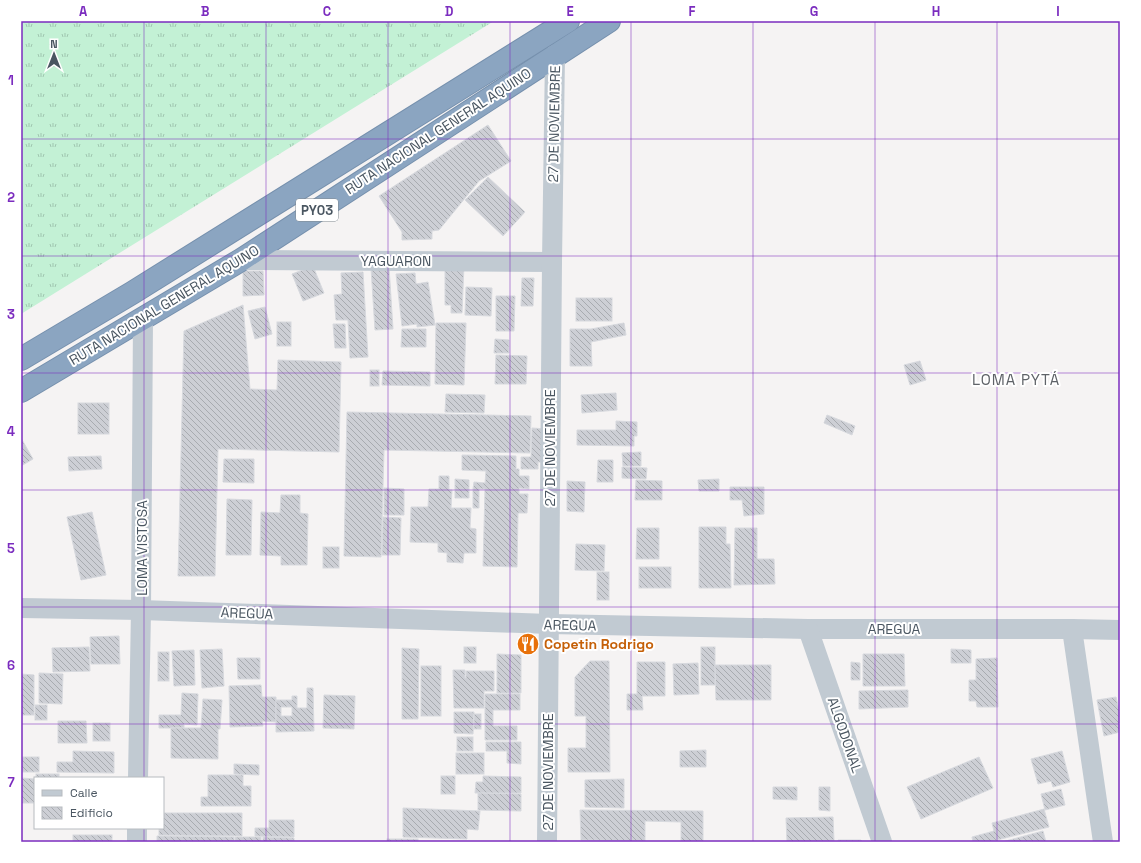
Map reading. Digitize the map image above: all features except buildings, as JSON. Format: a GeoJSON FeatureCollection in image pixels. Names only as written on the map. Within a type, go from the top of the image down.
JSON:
{"type":"FeatureCollection","features":[{"type":"Feature","properties":{"kind":"highway","name":"RUTA NACIONAL GENERAL AQUINO"},"geometry":{"type":"LineString","coordinates":[[21,358],[132,293],[568,21]]}},
{"type":"Feature","properties":{"kind":"highway","name":"RUTA NACIONAL GENERAL AQUINO"},"geometry":{"type":"LineString","coordinates":[[21,391],[241,260],[609,21]]}},
{"type":"Feature","properties":{"kind":"street","name":"27 DE NOVIEMBRE"},"geometry":{"type":"LineString","coordinates":[[547,842],[555,55]]}},
{"type":"Feature","properties":{"kind":"street","name":"YAGUARON"},"geometry":{"type":"LineString","coordinates":[[241,260],[552,262]]}},
{"type":"Feature","properties":{"kind":"street","name":"LOMA VISTOSA"},"geometry":{"type":"LineString","coordinates":[[138,777],[143,319]]}},
{"type":"Feature","properties":{"kind":"street","name":"AREGUA"},"geometry":{"type":"LineString","coordinates":[[21,608],[141,610],[549,624],[808,629],[1120,630]]}},
{"type":"Feature","properties":{"kind":"street","name":"ALGODONAL"},"geometry":{"type":"LineString","coordinates":[[808,629],[882,842]]}},
{"type":"Feature","properties":{"kind":"street"},"geometry":{"type":"LineString","coordinates":[[1072,629],[1103,842]]}},
{"type":"Feature","properties":{"kind":"street"},"geometry":{"type":"LineString","coordinates":[[137,829],[137,842]]}},
{"type":"Feature","properties":{"kind":"green space"},"geometry":{"type":"Polygon","coordinates":[[[21,21],[494,21],[21,314],[21,21]]]}},
{"type":"Feature","properties":{"kind":"place","name":"Copetin Rodrigo"},"geometry":{"type":"Point","coordinates":[528,644]}},
{"type":"Feature","properties":{"kind":"district","name":"LOMA PYTÁ"},"geometry":{"type":"Point","coordinates":[1016,379]}}]}
